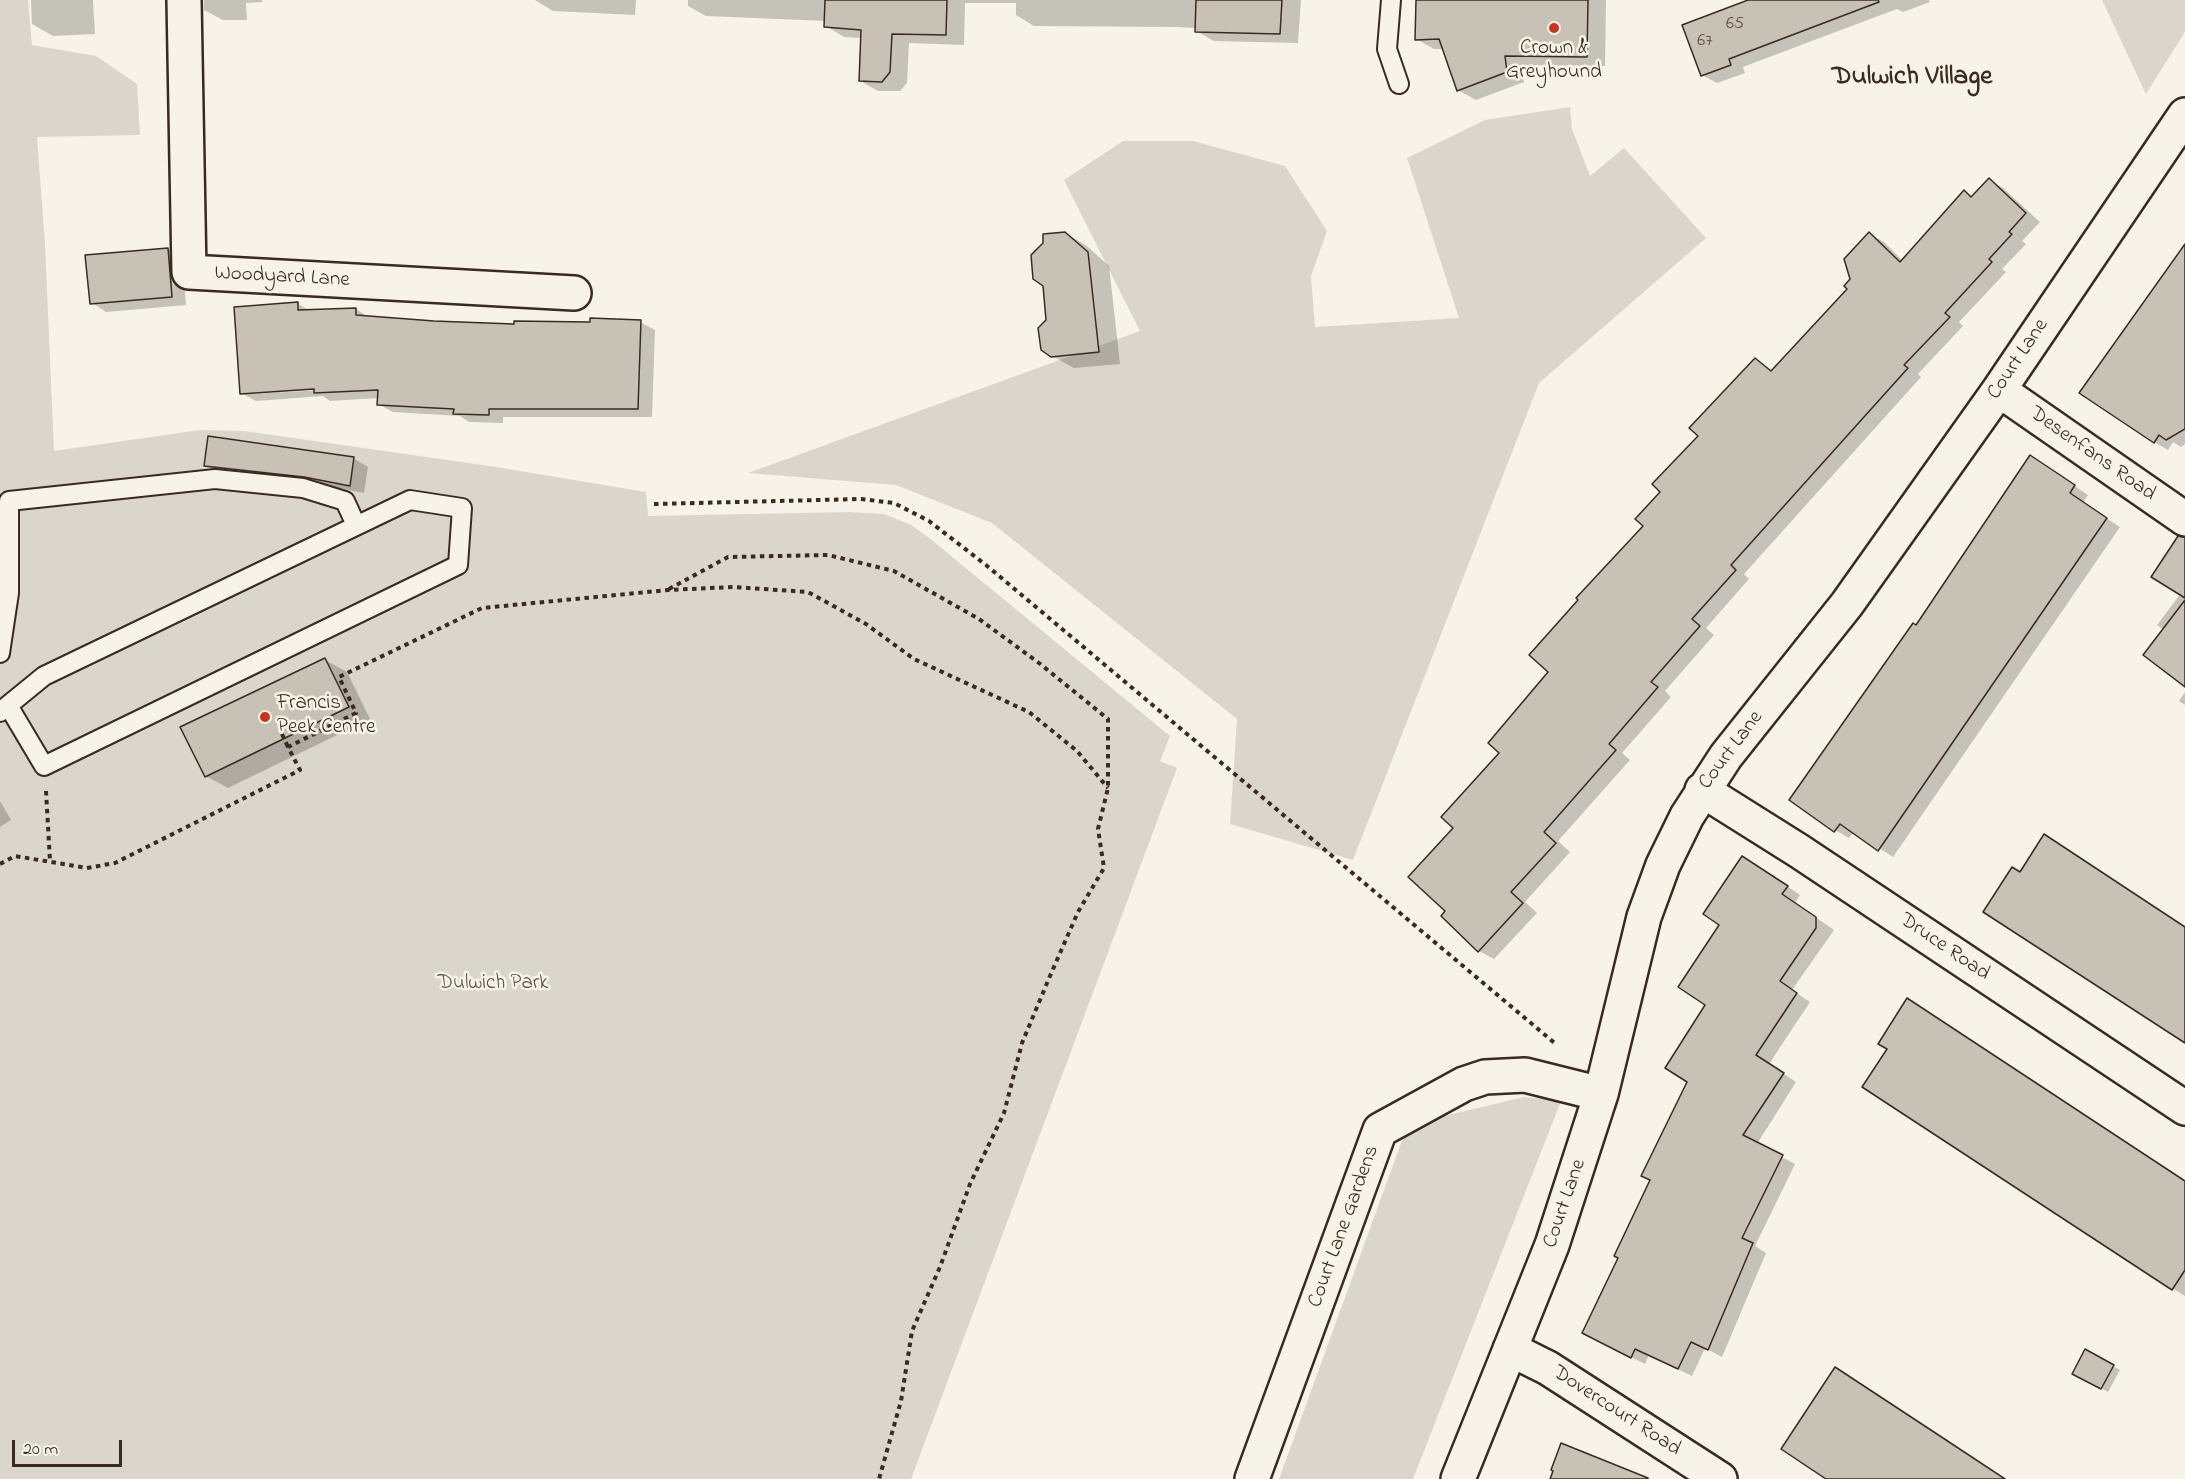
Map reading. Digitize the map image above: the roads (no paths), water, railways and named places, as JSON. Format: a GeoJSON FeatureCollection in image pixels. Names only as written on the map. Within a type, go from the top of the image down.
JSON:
{"type":"FeatureCollection","features":[{"type":"Feature","properties":{"kind":"street","name":"Woodyard Lane"},"geometry":{"type":"LineString","coordinates":[[184,0],[189,272],[574,293]]}},
{"type":"Feature","properties":{"kind":"street","name":"Court Lane"},"geometry":{"type":"LineString","coordinates":[[1458,1479],[1549,1254],[1601,1094],[1644,917],[1663,865],[1702,790],[1847,604],[1999,390],[2185,115]]}},
{"type":"Feature","properties":{"kind":"street","name":"Desenfans Road"},"geometry":{"type":"LineString","coordinates":[[1999,390],[2185,519]]}},
{"type":"Feature","properties":{"kind":"street","name":"Druce Road"},"geometry":{"type":"LineString","coordinates":[[1702,790],[1799,851],[2185,1108]]}},
{"type":"Feature","properties":{"kind":"street","name":"Court Lane Gardens"},"geometry":{"type":"LineString","coordinates":[[1252,1479],[1380,1130],[1464,1084],[1485,1077],[1525,1075],[1601,1094]]}},
{"type":"Feature","properties":{"kind":"street","name":"Dovercourt Road"},"geometry":{"type":"LineString","coordinates":[[1510,1349],[1548,1368],[1720,1479]]}},
{"type":"Feature","properties":{"kind":"lane"},"geometry":{"type":"LineString","coordinates":[[1391,0],[1387,50],[1399,84]]}},
{"type":"Feature","properties":{"kind":"lane"},"geometry":{"type":"LineString","coordinates":[[0,653],[9,593],[9,501],[215,479],[303,489],[345,501],[356,525]]}},
{"type":"Feature","properties":{"kind":"lane"},"geometry":{"type":"LineString","coordinates":[[410,500],[462,508],[458,565],[44,766],[5,709],[44,676],[356,525],[410,500]]}},
{"type":"Feature","properties":{"kind":"place","name":"Crown & Greyhound"},"geometry":{"type":"Point","coordinates":[1554,28]}},
{"type":"Feature","properties":{"kind":"place","name":"Francis Peek Centre"},"geometry":{"type":"Point","coordinates":[265,717]}},
{"type":"Feature","properties":{"kind":"district","name":"Dulwich Village"},"geometry":{"type":"Point","coordinates":[1912,79]}},
{"type":"Feature","properties":{"kind":"park label","name":"Dulwich Park"},"geometry":{"type":"Point","coordinates":[493,985]}}]}
